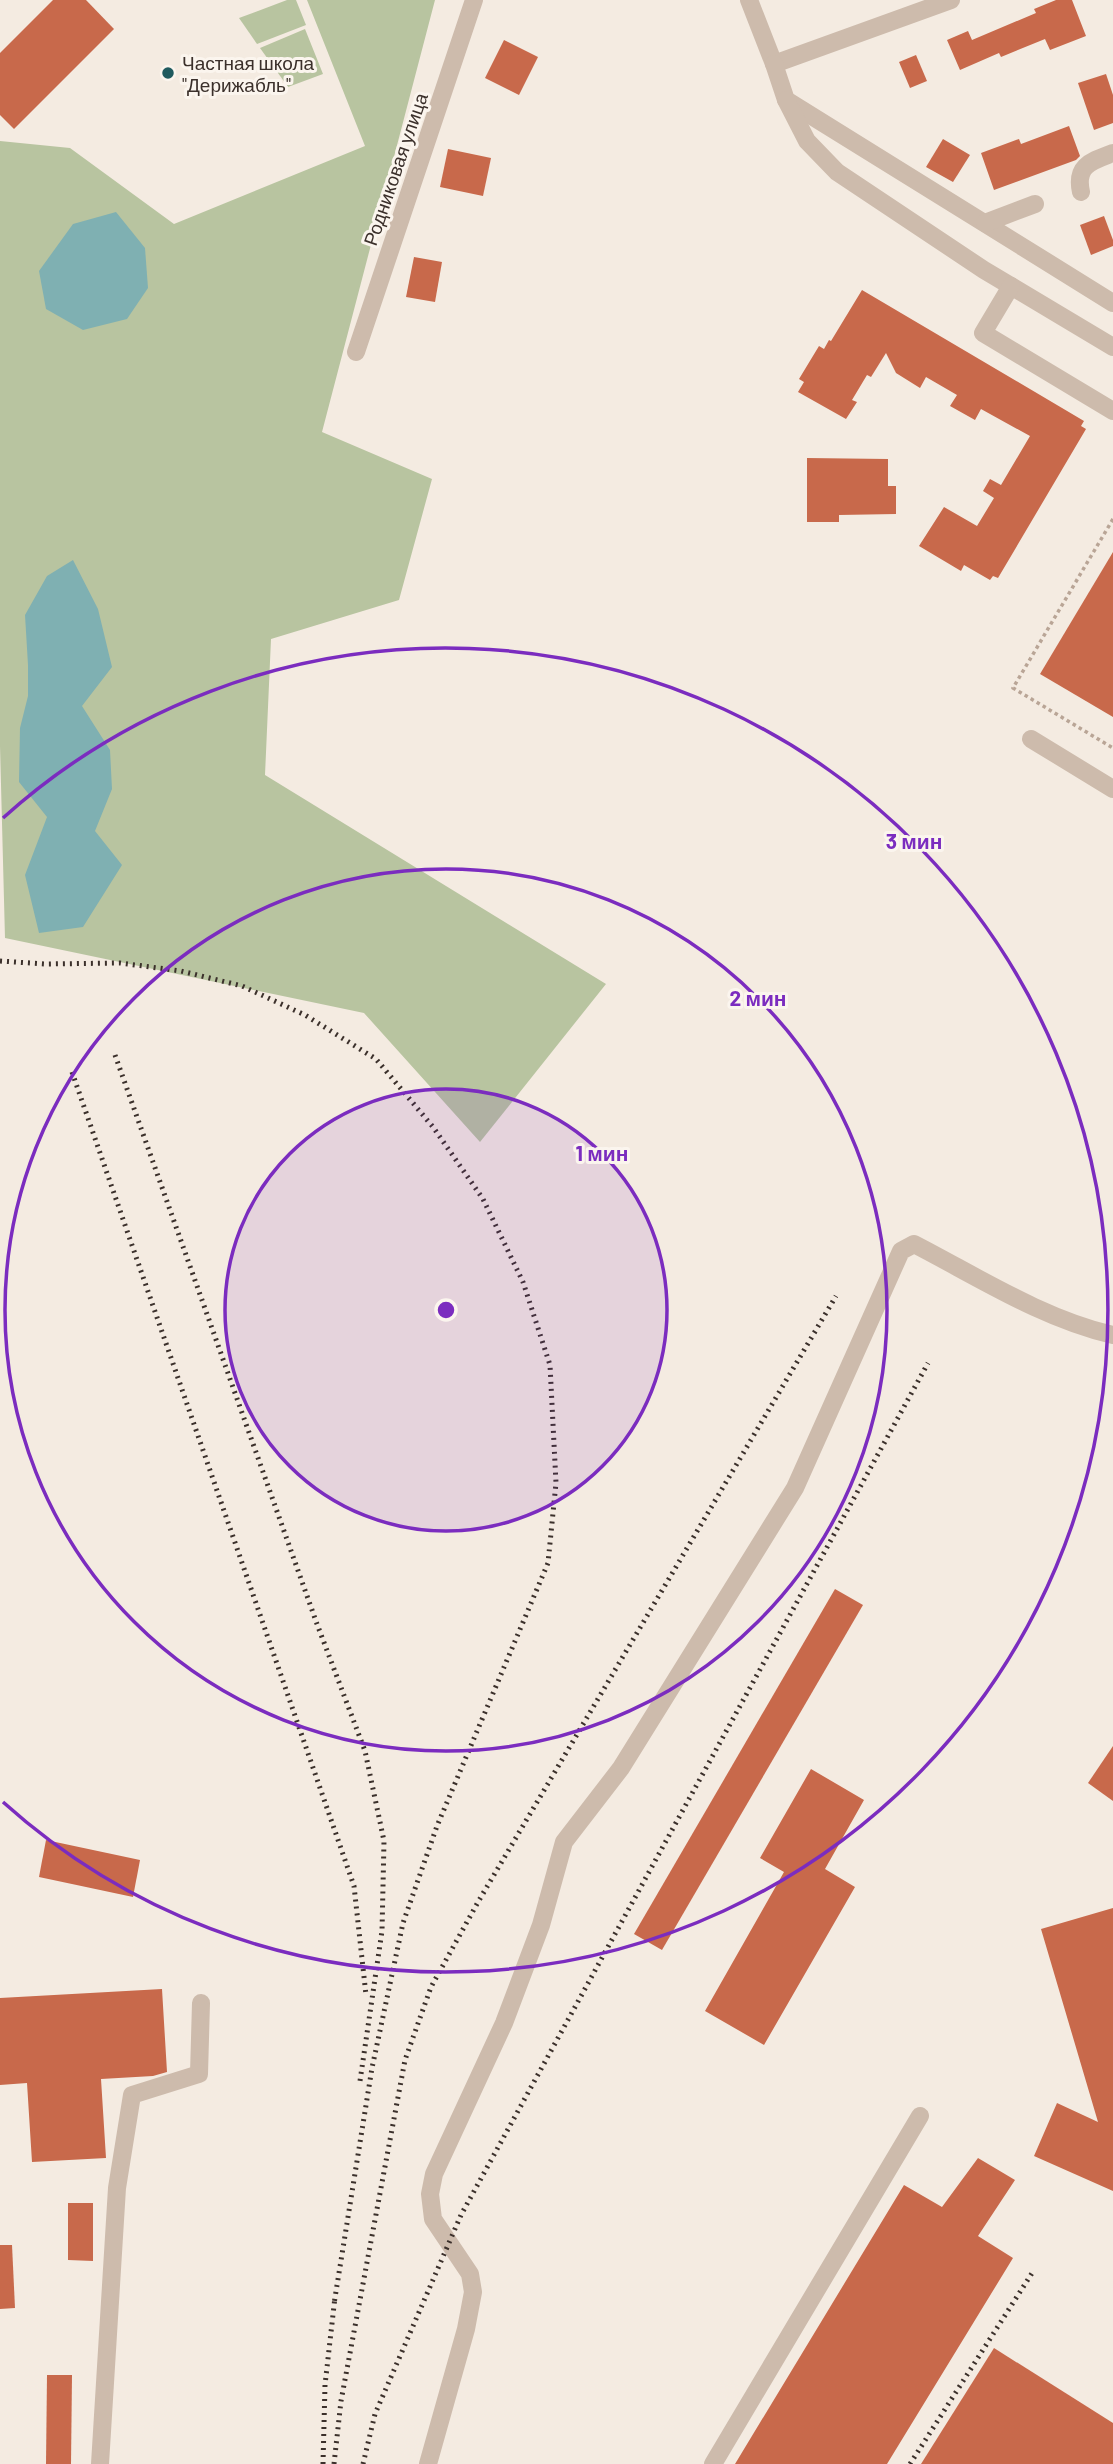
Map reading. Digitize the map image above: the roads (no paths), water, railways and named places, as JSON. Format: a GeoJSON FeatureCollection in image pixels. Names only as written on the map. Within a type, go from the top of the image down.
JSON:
{"type":"FeatureCollection","features":[{"type":"Feature","properties":{"kind":"street","name":"Родниковая улица"},"geometry":{"type":"LineString","coordinates":[[356,352],[474,0]]}},
{"type":"Feature","properties":{"kind":"street"},"geometry":{"type":"LineString","coordinates":[[749,0],[786,100],[807,141],[837,172],[1011,286],[1113,347]]}},
{"type":"Feature","properties":{"kind":"street"},"geometry":{"type":"LineString","coordinates":[[774,64],[951,0]]}},
{"type":"Feature","properties":{"kind":"street"},"geometry":{"type":"LineString","coordinates":[[786,100],[1113,303]]}},
{"type":"Feature","properties":{"kind":"street"},"geometry":{"type":"LineString","coordinates":[[1081,192],[1081,171],[1091,162],[1113,153]]}},
{"type":"Feature","properties":{"kind":"street"},"geometry":{"type":"LineString","coordinates":[[985,222],[1035,204]]}},
{"type":"Feature","properties":{"kind":"street"},"geometry":{"type":"LineString","coordinates":[[1011,286],[983,333],[1113,411]]}},
{"type":"Feature","properties":{"kind":"street"},"geometry":{"type":"LineString","coordinates":[[1031,739],[1113,789]]}},
{"type":"Feature","properties":{"kind":"street"},"geometry":{"type":"LineString","coordinates":[[428,2464],[466,2329],[473,2292],[470,2274],[433,2219],[430,2194],[434,2174],[504,2023],[541,1925],[564,1842],[621,1768],[795,1488],[901,1251],[915,1244],[1071,1323],[1113,1335]]}},
{"type":"Feature","properties":{"kind":"street"},"geometry":{"type":"LineString","coordinates":[[100,2464],[117,2188],[132,2095],[199,2074],[201,2003]]}},
{"type":"Feature","properties":{"kind":"street"},"geometry":{"type":"LineString","coordinates":[[713,2464],[920,2116]]}},
{"type":"Feature","properties":{"kind":"water"},"geometry":{"type":"Polygon","coordinates":[[[116,212],[145,248],[148,288],[127,319],[83,330],[46,309],[39,271],[73,224],[116,212]]]}},
{"type":"Feature","properties":{"kind":"water"},"geometry":{"type":"Polygon","coordinates":[[[73,560],[98,609],[112,667],[82,706],[110,750],[112,789],[95,831],[122,865],[83,927],[39,933],[25,875],[47,817],[19,782],[20,728],[28,696],[25,615],[47,576],[73,560]]]}},
{"type":"Feature","properties":{"kind":"railway"},"geometry":{"type":"LineString","coordinates":[[0,961],[45,964],[120,963],[181,971],[242,986],[305,1015],[376,1059],[433,1127],[483,1199],[523,1282],[550,1365],[556,1483],[548,1563],[437,1826],[403,1923],[372,2068],[334,2304]]}},
{"type":"Feature","properties":{"kind":"railway"},"geometry":{"type":"LineString","coordinates":[[115,1055],[317,1624],[365,1751],[384,1841],[382,1931],[360,2081]]}},
{"type":"Feature","properties":{"kind":"railway"},"geometry":{"type":"LineString","coordinates":[[72,1072],[354,1886],[366,1995]]}},
{"type":"Feature","properties":{"kind":"railway"},"geometry":{"type":"LineString","coordinates":[[334,2464],[341,2401],[405,2060],[431,1987],[478,1902],[836,1296]]}},
{"type":"Feature","properties":{"kind":"railway"},"geometry":{"type":"LineString","coordinates":[[363,2464],[375,2414],[461,2215],[928,1363]]}},
{"type":"Feature","properties":{"kind":"railway"},"geometry":{"type":"LineString","coordinates":[[910,2464],[1034,2270]]}},
{"type":"Feature","properties":{"kind":"railway"},"geometry":{"type":"LineString","coordinates":[[323,2464],[325,2385],[335,2297]]}},
{"type":"Feature","properties":{"kind":"place","name":"Частная школа \"Дерижабль\""},"geometry":{"type":"Point","coordinates":[168,73]}}]}
